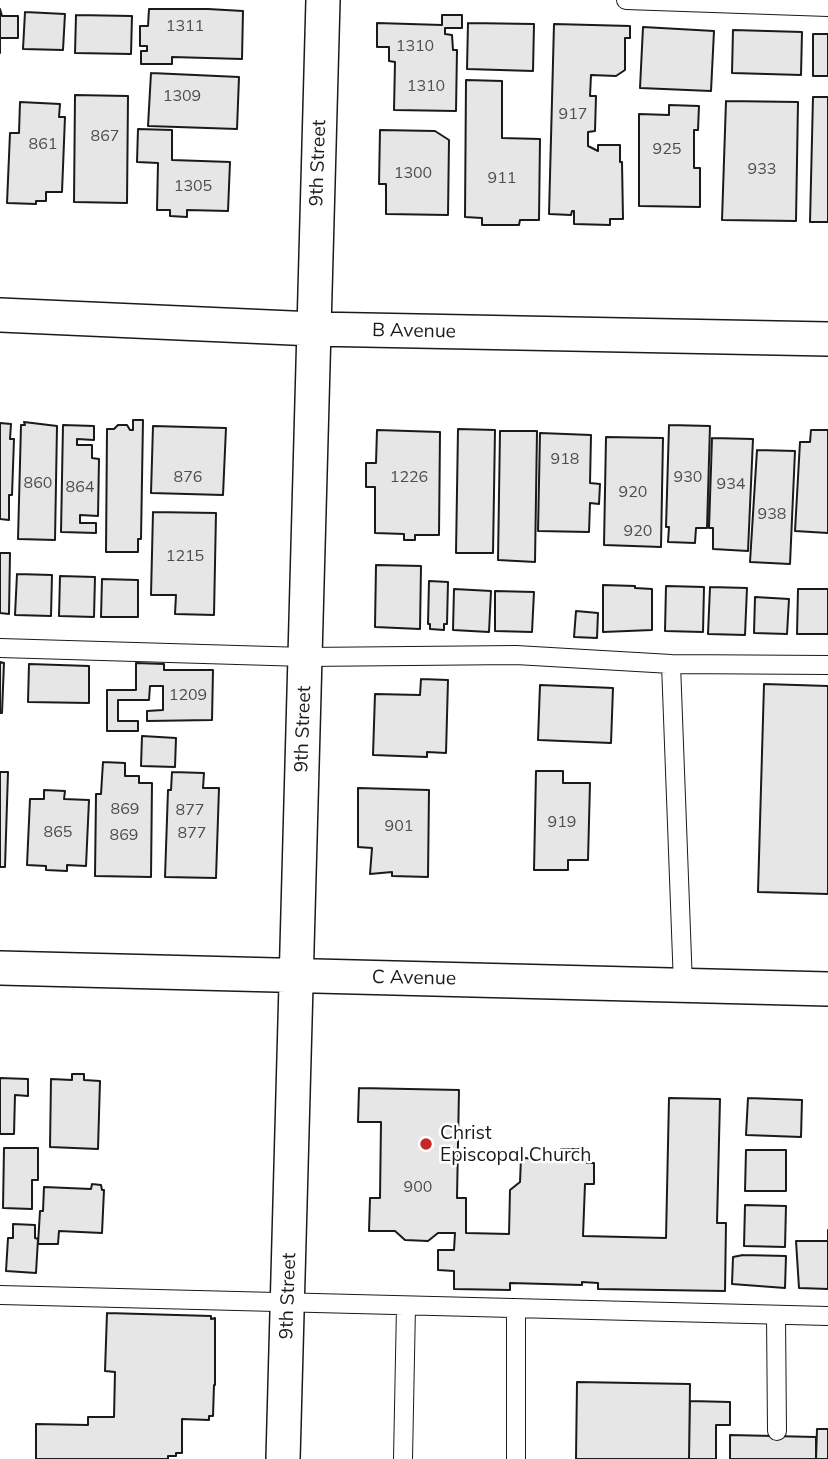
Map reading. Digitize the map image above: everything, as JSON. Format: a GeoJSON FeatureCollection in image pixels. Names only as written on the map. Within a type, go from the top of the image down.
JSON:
{"type":"FeatureCollection","features":[{"type":"Feature","properties":{"kind":"street","name":"9th Street"},"geometry":{"type":"LineString","coordinates":[[284,1459],[323,0]]}},
{"type":"Feature","properties":{"kind":"street","name":"B Avenue"},"geometry":{"type":"LineString","coordinates":[[0,315],[314,329],[828,339]]}},
{"type":"Feature","properties":{"kind":"street","name":"C Avenue"},"geometry":{"type":"LineString","coordinates":[[0,968],[828,989]]}},
{"type":"Feature","properties":{"kind":"lane"},"geometry":{"type":"LineString","coordinates":[[626,0],[828,7]]}},
{"type":"Feature","properties":{"kind":"lane"},"geometry":{"type":"LineString","coordinates":[[0,648],[305,657],[516,655],[671,664],[828,665]]}},
{"type":"Feature","properties":{"kind":"lane"},"geometry":{"type":"LineString","coordinates":[[671,664],[683,985]]}},
{"type":"Feature","properties":{"kind":"lane"},"geometry":{"type":"LineString","coordinates":[[0,1296],[828,1316]]}},
{"type":"Feature","properties":{"kind":"lane"},"geometry":{"type":"LineString","coordinates":[[403,1459],[406,1306]]}},
{"type":"Feature","properties":{"kind":"lane"},"geometry":{"type":"LineString","coordinates":[[516,1308],[516,1459]]}},
{"type":"Feature","properties":{"kind":"lane"},"geometry":{"type":"LineString","coordinates":[[776,1315],[777,1431]]}},
{"type":"Feature","properties":{"kind":"building"},"geometry":{"type":"Polygon","coordinates":[[[0,9],[2,16],[18,16],[18,38],[0,38],[0,9]]]}},
{"type":"Feature","properties":{"kind":"building"},"geometry":{"type":"Polygon","coordinates":[[[149,9],[243,11],[242,59],[172,57],[172,64],[141,64],[141,51],[147,51],[147,46],[140,46],[140,26],[148,26],[149,9]]]}},
{"type":"Feature","properties":{"kind":"building"},"geometry":{"type":"Polygon","coordinates":[[[25,12],[65,14],[63,50],[23,49],[25,12]]]}},
{"type":"Feature","properties":{"kind":"building"},"geometry":{"type":"Polygon","coordinates":[[[76,15],[132,16],[131,54],[75,53],[76,15]]]}},
{"type":"Feature","properties":{"kind":"building"},"geometry":{"type":"Polygon","coordinates":[[[442,15],[462,15],[462,28],[445,28],[445,34],[452,35],[453,50],[457,50],[456,111],[394,110],[395,62],[389,61],[389,47],[377,47],[377,23],[442,25],[442,15]]]}},
{"type":"Feature","properties":{"kind":"building"},"geometry":{"type":"Polygon","coordinates":[[[468,23],[534,24],[533,71],[467,69],[468,23]]]}},
{"type":"Feature","properties":{"kind":"building"},"geometry":{"type":"Polygon","coordinates":[[[554,24],[630,26],[630,38],[625,38],[625,70],[616,76],[591,75],[590,96],[596,96],[595,131],[588,132],[588,146],[598,151],[598,145],[620,145],[623,219],[610,219],[610,225],[574,224],[574,211],[571,215],[549,214],[554,24]]]}},
{"type":"Feature","properties":{"kind":"building"},"geometry":{"type":"Polygon","coordinates":[[[643,27],[714,31],[711,91],[640,88],[643,27]]]}},
{"type":"Feature","properties":{"kind":"building"},"geometry":{"type":"Polygon","coordinates":[[[733,30],[802,32],[801,75],[732,73],[733,30]]]}},
{"type":"Feature","properties":{"kind":"building"},"geometry":{"type":"Polygon","coordinates":[[[813,34],[828,34],[828,76],[813,76],[813,34]]]}},
{"type":"Feature","properties":{"kind":"building"},"geometry":{"type":"Polygon","coordinates":[[[151,73],[239,77],[237,129],[148,126],[151,73]]]}},
{"type":"Feature","properties":{"kind":"building"},"geometry":{"type":"Polygon","coordinates":[[[466,80],[502,81],[502,138],[540,139],[539,220],[520,220],[519,225],[482,225],[482,218],[465,217],[466,80]]]}},
{"type":"Feature","properties":{"kind":"building"},"geometry":{"type":"Polygon","coordinates":[[[75,95],[128,96],[127,203],[74,202],[75,95]]]}},
{"type":"Feature","properties":{"kind":"building"},"geometry":{"type":"Polygon","coordinates":[[[813,97],[828,97],[828,222],[810,222],[813,97]]]}},
{"type":"Feature","properties":{"kind":"building"},"geometry":{"type":"Polygon","coordinates":[[[726,101],[798,102],[796,221],[722,220],[726,101]]]}},
{"type":"Feature","properties":{"kind":"building"},"geometry":{"type":"Polygon","coordinates":[[[20,102],[60,104],[59,117],[65,117],[62,192],[46,192],[46,201],[36,201],[36,204],[7,203],[10,133],[19,133],[20,102]]]}},
{"type":"Feature","properties":{"kind":"building"},"geometry":{"type":"Polygon","coordinates":[[[669,105],[699,106],[698,130],[694,130],[694,168],[700,168],[700,207],[639,206],[639,114],[669,115],[669,105]]]}},
{"type":"Feature","properties":{"kind":"building"},"geometry":{"type":"Polygon","coordinates":[[[138,129],[172,130],[172,160],[230,162],[228,211],[187,210],[187,217],[170,216],[170,210],[157,210],[158,163],[137,162],[138,129]]]}},
{"type":"Feature","properties":{"kind":"building"},"geometry":{"type":"Polygon","coordinates":[[[380,130],[435,131],[449,140],[448,215],[386,214],[386,184],[379,184],[380,130]]]}},
{"type":"Feature","properties":{"kind":"building"},"geometry":{"type":"Polygon","coordinates":[[[133,420],[143,420],[141,539],[138,539],[138,552],[106,552],[107,429],[127,425],[133,430],[133,420]]]}},
{"type":"Feature","properties":{"kind":"building"},"geometry":{"type":"Polygon","coordinates":[[[24,422],[57,426],[55,540],[18,539],[21,425],[25,425],[24,422]]]}},
{"type":"Feature","properties":{"kind":"building"},"geometry":{"type":"Polygon","coordinates":[[[0,423],[11,424],[10,439],[14,439],[9,520],[0,519],[0,423]]]}},
{"type":"Feature","properties":{"kind":"building"},"geometry":{"type":"Polygon","coordinates":[[[63,425],[94,426],[94,440],[77,439],[77,445],[92,445],[92,458],[99,459],[98,516],[80,515],[80,523],[96,523],[96,533],[61,532],[63,425]]]}},
{"type":"Feature","properties":{"kind":"building"},"geometry":{"type":"Polygon","coordinates":[[[669,425],[710,426],[707,528],[696,528],[695,543],[668,542],[669,527],[666,527],[669,425]]]}},
{"type":"Feature","properties":{"kind":"building"},"geometry":{"type":"Polygon","coordinates":[[[153,426],[226,428],[223,495],[151,493],[153,426]]]}},
{"type":"Feature","properties":{"kind":"building"},"geometry":{"type":"Polygon","coordinates":[[[458,429],[495,430],[493,553],[456,553],[458,429]]]}},
{"type":"Feature","properties":{"kind":"building"},"geometry":{"type":"Polygon","coordinates":[[[377,430],[440,432],[439,535],[415,535],[415,540],[404,540],[404,534],[375,533],[375,487],[366,487],[366,463],[376,463],[377,430]]]}},
{"type":"Feature","properties":{"kind":"building"},"geometry":{"type":"Polygon","coordinates":[[[811,430],[828,430],[828,533],[795,531],[800,442],[810,442],[811,430]]]}},
{"type":"Feature","properties":{"kind":"building"},"geometry":{"type":"Polygon","coordinates":[[[500,431],[537,431],[535,562],[498,560],[500,431]]]}},
{"type":"Feature","properties":{"kind":"building"},"geometry":{"type":"Polygon","coordinates":[[[540,433],[591,435],[590,483],[600,484],[599,504],[590,503],[589,532],[538,531],[540,433]]]}},
{"type":"Feature","properties":{"kind":"building"},"geometry":{"type":"Polygon","coordinates":[[[606,437],[663,438],[661,547],[604,545],[606,437]]]}},
{"type":"Feature","properties":{"kind":"building"},"geometry":{"type":"Polygon","coordinates":[[[712,438],[753,439],[748,551],[713,549],[713,528],[709,528],[712,438]]]}},
{"type":"Feature","properties":{"kind":"building"},"geometry":{"type":"Polygon","coordinates":[[[757,450],[795,451],[790,564],[750,562],[757,450]]]}},
{"type":"Feature","properties":{"kind":"building"},"geometry":{"type":"Polygon","coordinates":[[[153,512],[216,513],[214,615],[175,614],[176,595],[151,595],[153,512]]]}},
{"type":"Feature","properties":{"kind":"building"},"geometry":{"type":"Polygon","coordinates":[[[0,553],[10,553],[9,614],[0,613],[0,553]]]}},
{"type":"Feature","properties":{"kind":"building"},"geometry":{"type":"Polygon","coordinates":[[[376,565],[421,566],[420,629],[375,627],[376,565]]]}},
{"type":"Feature","properties":{"kind":"building"},"geometry":{"type":"Polygon","coordinates":[[[17,574],[52,575],[51,616],[15,615],[17,574]]]}},
{"type":"Feature","properties":{"kind":"building"},"geometry":{"type":"Polygon","coordinates":[[[60,576],[95,577],[94,617],[59,616],[60,576]]]}},
{"type":"Feature","properties":{"kind":"building"},"geometry":{"type":"Polygon","coordinates":[[[102,579],[138,580],[138,617],[101,617],[102,579]]]}},
{"type":"Feature","properties":{"kind":"building"},"geometry":{"type":"Polygon","coordinates":[[[429,581],[448,582],[447,624],[444,624],[444,630],[430,629],[428,624],[429,581]]]}},
{"type":"Feature","properties":{"kind":"building"},"geometry":{"type":"Polygon","coordinates":[[[603,585],[652,589],[652,630],[603,632],[603,585]]]}},
{"type":"Feature","properties":{"kind":"building"},"geometry":{"type":"Polygon","coordinates":[[[666,586],[704,587],[703,632],[665,631],[666,586]]]}},
{"type":"Feature","properties":{"kind":"building"},"geometry":{"type":"Polygon","coordinates":[[[710,587],[747,588],[745,635],[708,634],[710,587]]]}},
{"type":"Feature","properties":{"kind":"building"},"geometry":{"type":"Polygon","coordinates":[[[454,589],[491,591],[489,632],[453,630],[454,589]]]}},
{"type":"Feature","properties":{"kind":"building"},"geometry":{"type":"Polygon","coordinates":[[[798,589],[828,589],[828,634],[797,634],[798,589]]]}},
{"type":"Feature","properties":{"kind":"building"},"geometry":{"type":"Polygon","coordinates":[[[495,591],[534,592],[532,632],[495,631],[495,591]]]}},
{"type":"Feature","properties":{"kind":"building"},"geometry":{"type":"Polygon","coordinates":[[[755,597],[789,599],[787,634],[754,633],[755,597]]]}},
{"type":"Feature","properties":{"kind":"building"},"geometry":{"type":"Polygon","coordinates":[[[576,611],[598,613],[597,638],[574,637],[576,611]]]}},
{"type":"Feature","properties":{"kind":"building"},"geometry":{"type":"Polygon","coordinates":[[[0,662],[4,663],[2,713],[0,713],[0,662]]]}},
{"type":"Feature","properties":{"kind":"building"},"geometry":{"type":"Polygon","coordinates":[[[136,663],[164,664],[164,670],[213,670],[212,720],[147,721],[147,711],[163,710],[163,686],[150,686],[149,700],[118,700],[118,721],[138,721],[138,731],[107,731],[107,690],[136,690],[136,663]]]}},
{"type":"Feature","properties":{"kind":"building"},"geometry":{"type":"Polygon","coordinates":[[[29,664],[89,666],[89,703],[28,702],[29,664]]]}},
{"type":"Feature","properties":{"kind":"building"},"geometry":{"type":"Polygon","coordinates":[[[421,679],[448,680],[446,753],[427,752],[427,757],[373,755],[375,694],[420,695],[421,679]]]}},
{"type":"Feature","properties":{"kind":"building"},"geometry":{"type":"Polygon","coordinates":[[[764,684],[828,686],[828,894],[758,892],[764,684]]]}},
{"type":"Feature","properties":{"kind":"building"},"geometry":{"type":"Polygon","coordinates":[[[540,685],[613,688],[611,743],[538,740],[540,685]]]}},
{"type":"Feature","properties":{"kind":"building"},"geometry":{"type":"Polygon","coordinates":[[[142,736],[176,738],[175,767],[141,766],[142,736]]]}},
{"type":"Feature","properties":{"kind":"building"},"geometry":{"type":"Polygon","coordinates":[[[103,762],[125,763],[125,776],[139,776],[139,783],[152,783],[151,877],[95,876],[96,794],[101,794],[103,762]]]}},
{"type":"Feature","properties":{"kind":"building"},"geometry":{"type":"Polygon","coordinates":[[[536,771],[563,771],[563,783],[590,783],[588,860],[568,860],[568,870],[534,870],[536,771]]]}},
{"type":"Feature","properties":{"kind":"building"},"geometry":{"type":"Polygon","coordinates":[[[0,772],[8,772],[5,867],[0,867],[0,772]]]}},
{"type":"Feature","properties":{"kind":"building"},"geometry":{"type":"Polygon","coordinates":[[[172,772],[204,773],[203,788],[219,788],[216,878],[165,877],[168,790],[171,790],[172,772]]]}},
{"type":"Feature","properties":{"kind":"building"},"geometry":{"type":"Polygon","coordinates":[[[358,788],[429,790],[428,877],[392,876],[392,872],[370,874],[372,848],[358,847],[358,788]]]}},
{"type":"Feature","properties":{"kind":"building"},"geometry":{"type":"Polygon","coordinates":[[[44,790],[65,791],[64,799],[89,800],[86,866],[67,865],[67,871],[46,870],[46,866],[27,865],[30,799],[44,799],[44,790]]]}},
{"type":"Feature","properties":{"kind":"building"},"geometry":{"type":"Polygon","coordinates":[[[72,1074],[84,1074],[84,1080],[100,1081],[98,1149],[50,1147],[51,1079],[72,1080],[72,1074]]]}},
{"type":"Feature","properties":{"kind":"building"},"geometry":{"type":"Polygon","coordinates":[[[0,1078],[28,1079],[28,1096],[15,1095],[14,1134],[0,1134],[0,1078]]]}},
{"type":"Feature","properties":{"kind":"building"},"geometry":{"type":"Polygon","coordinates":[[[359,1088],[459,1090],[457,1198],[466,1198],[466,1233],[509,1234],[510,1190],[520,1182],[521,1158],[561,1159],[561,1149],[584,1149],[584,1159],[587,1163],[594,1163],[594,1184],[585,1184],[583,1236],[666,1238],[669,1098],[720,1099],[717,1223],[726,1223],[725,1291],[598,1289],[598,1283],[582,1282],[582,1285],[510,1283],[510,1290],[454,1289],[454,1271],[438,1270],[438,1250],[454,1250],[455,1233],[438,1233],[428,1241],[405,1240],[395,1231],[369,1231],[370,1198],[380,1198],[381,1122],[358,1122],[359,1088]]]}},
{"type":"Feature","properties":{"kind":"building"},"geometry":{"type":"Polygon","coordinates":[[[748,1098],[802,1100],[801,1137],[746,1135],[748,1098]]]}},
{"type":"Feature","properties":{"kind":"building"},"geometry":{"type":"Polygon","coordinates":[[[4,1148],[38,1148],[38,1180],[32,1180],[32,1209],[3,1208],[4,1148]]]}},
{"type":"Feature","properties":{"kind":"building"},"geometry":{"type":"Polygon","coordinates":[[[746,1150],[786,1150],[786,1191],[745,1191],[746,1150]]]}},
{"type":"Feature","properties":{"kind":"building"},"geometry":{"type":"Polygon","coordinates":[[[92,1184],[101,1185],[104,1190],[102,1233],[59,1231],[58,1244],[38,1244],[44,1187],[91,1189],[92,1184]]]}},
{"type":"Feature","properties":{"kind":"building"},"geometry":{"type":"Polygon","coordinates":[[[745,1205],[786,1206],[785,1247],[744,1246],[745,1205]]]}},
{"type":"Feature","properties":{"kind":"building"},"geometry":{"type":"Polygon","coordinates":[[[13,1224],[35,1225],[35,1238],[38,1239],[36,1273],[6,1271],[8,1238],[13,1238],[13,1224]]]}},
{"type":"Feature","properties":{"kind":"building"},"geometry":{"type":"Polygon","coordinates":[[[796,1241],[828,1241],[828,1289],[799,1288],[796,1241]]]}},
{"type":"Feature","properties":{"kind":"building"},"geometry":{"type":"Polygon","coordinates":[[[786,1256],[785,1288],[732,1284],[733,1257],[786,1256]]]}},
{"type":"Feature","properties":{"kind":"building"},"geometry":{"type":"Polygon","coordinates":[[[107,1313],[215,1318],[213,1416],[209,1416],[209,1420],[182,1419],[182,1453],[168,1456],[168,1459],[36,1459],[36,1424],[88,1425],[88,1417],[114,1417],[115,1372],[105,1371],[107,1313]]]}},
{"type":"Feature","properties":{"kind":"building"},"geometry":{"type":"Polygon","coordinates":[[[577,1382],[690,1384],[689,1459],[576,1459],[577,1382]]]}},
{"type":"Feature","properties":{"kind":"building"},"geometry":{"type":"Polygon","coordinates":[[[690,1401],[730,1402],[730,1425],[716,1425],[716,1459],[689,1459],[690,1401]]]}},
{"type":"Feature","properties":{"kind":"building"},"geometry":{"type":"Polygon","coordinates":[[[817,1429],[828,1429],[828,1459],[816,1459],[817,1429]]]}},
{"type":"Feature","properties":{"kind":"building"},"geometry":{"type":"Polygon","coordinates":[[[730,1435],[816,1437],[816,1459],[730,1459],[730,1435]]]}},
{"type":"Feature","properties":{"kind":"place","name":"Christ Episcopal Church"},"geometry":{"type":"Point","coordinates":[426,1144]}}]}
